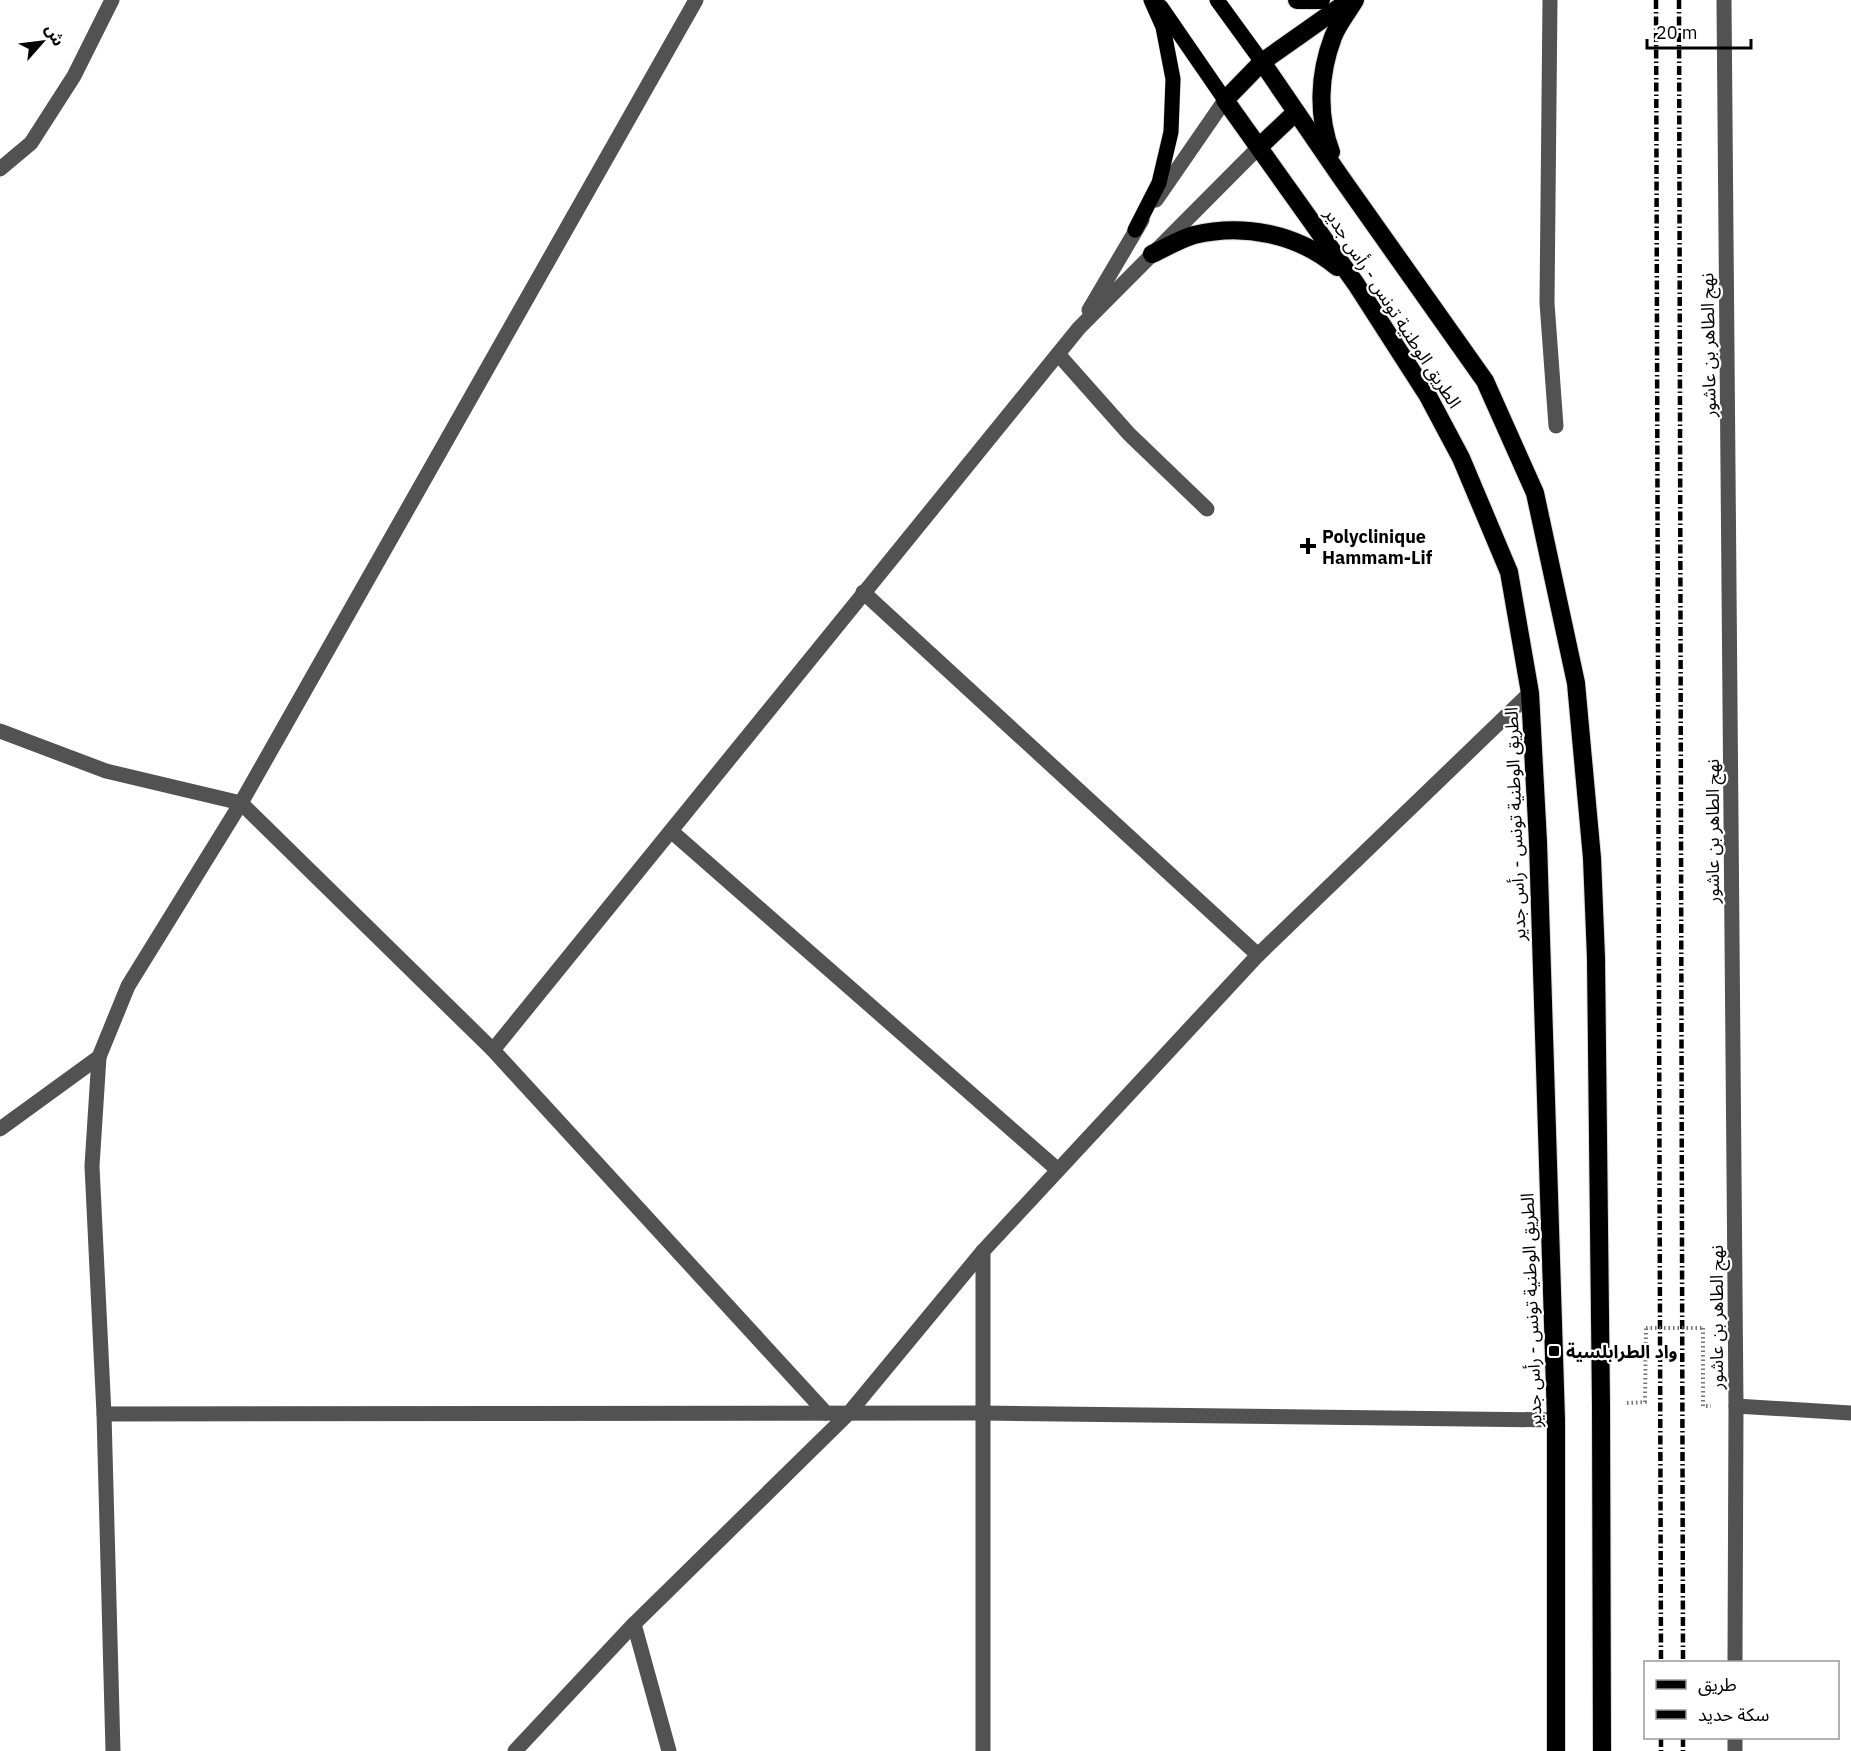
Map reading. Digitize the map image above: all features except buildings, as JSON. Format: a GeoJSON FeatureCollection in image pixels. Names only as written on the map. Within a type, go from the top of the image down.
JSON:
{"type":"FeatureCollection","features":[{"type":"Feature","properties":{"kind":"highway"},"geometry":{"type":"LineString","coordinates":[[1297,0],[1321,0]]}},
{"type":"Feature","properties":{"kind":"highway"},"geometry":{"type":"LineString","coordinates":[[1225,100],[1262,63],[1350,0]]}},
{"type":"Feature","properties":{"kind":"highway"},"geometry":{"type":"LineString","coordinates":[[1340,176],[1323,131],[1321,82],[1333,35],[1355,0]]}},
{"type":"Feature","properties":{"kind":"highway","name":"الطريق الوطنية تونس - رأس جدير"},"geometry":{"type":"LineString","coordinates":[[1262,63],[1485,381],[1536,493],[1576,683],[1592,858],[1596,958],[1602,1751]]}},
{"type":"Feature","properties":{"kind":"highway","name":"الطريق الوطنية تونس - رأس جدير"},"geometry":{"type":"LineString","coordinates":[[1225,100],[1356,284],[1428,396],[1461,458],[1509,572],[1530,693],[1538,842],[1556,1420],[1556,1751]]}},
{"type":"Feature","properties":{"kind":"highway"},"geometry":{"type":"LineString","coordinates":[[1259,147],[1296,112]]}},
{"type":"Feature","properties":{"kind":"highway"},"geometry":{"type":"LineString","coordinates":[[1152,254],[1193,236],[1237,229],[1282,236],[1322,255],[1356,284]]}},
{"type":"Feature","properties":{"kind":"main road"},"geometry":{"type":"LineString","coordinates":[[1135,230],[1159,183],[1171,132],[1173,78],[1163,27],[1151,0]]}},
{"type":"Feature","properties":{"kind":"main road","name":"الطريق الوطنية تونس - رأس جدير"},"geometry":{"type":"LineString","coordinates":[[1156,0],[1225,100]]}},
{"type":"Feature","properties":{"kind":"main road","name":"الطريق الوطنية تونس - رأس جدير"},"geometry":{"type":"LineString","coordinates":[[1217,0],[1262,63]]}},
{"type":"Feature","properties":{"kind":"street"},"geometry":{"type":"LineString","coordinates":[[0,169],[31,143],[74,76],[112,0]]}},
{"type":"Feature","properties":{"kind":"street"},"geometry":{"type":"LineString","coordinates":[[113,1751],[104,1414],[92,1166],[99,1057],[128,986],[241,802],[696,0]]}},
{"type":"Feature","properties":{"kind":"street"},"geometry":{"type":"LineString","coordinates":[[1550,0],[1547,303],[1556,426]]}},
{"type":"Feature","properties":{"kind":"street","name":"نهج الطاهر بن عاشور"},"geometry":{"type":"LineString","coordinates":[[1724,0],[1736,1406],[1735,1661]]}},
{"type":"Feature","properties":{"kind":"street"},"geometry":{"type":"LineString","coordinates":[[1079,328],[1135,230],[1225,100]]}},
{"type":"Feature","properties":{"kind":"street"},"geometry":{"type":"LineString","coordinates":[[493,1050],[1079,328],[1259,147]]}},
{"type":"Feature","properties":{"kind":"street"},"geometry":{"type":"LineString","coordinates":[[1058,354],[1129,434],[1206,509]]}},
{"type":"Feature","properties":{"kind":"street"},"geometry":{"type":"LineString","coordinates":[[863,592],[1258,956]]}},
{"type":"Feature","properties":{"kind":"street"},"geometry":{"type":"LineString","coordinates":[[514,1751],[634,1624],[849,1413],[983,1251],[1258,956],[1530,693]]}},
{"type":"Feature","properties":{"kind":"street"},"geometry":{"type":"LineString","coordinates":[[0,730],[106,771],[241,802],[493,1050],[826,1413]]}},
{"type":"Feature","properties":{"kind":"street"},"geometry":{"type":"LineString","coordinates":[[671,831],[1058,1170]]}},
{"type":"Feature","properties":{"kind":"street"},"geometry":{"type":"LineString","coordinates":[[0,1129],[99,1057]]}},
{"type":"Feature","properties":{"kind":"street"},"geometry":{"type":"LineString","coordinates":[[983,1251],[983,1751]]}},
{"type":"Feature","properties":{"kind":"street"},"geometry":{"type":"LineString","coordinates":[[1736,1406],[1851,1413]]}},
{"type":"Feature","properties":{"kind":"street"},"geometry":{"type":"LineString","coordinates":[[104,1414],[983,1413],[1556,1420]]}},
{"type":"Feature","properties":{"kind":"street"},"geometry":{"type":"LineString","coordinates":[[634,1624],[669,1751]]}},
{"type":"Feature","properties":{"kind":"path"},"geometry":{"type":"LineString","coordinates":[[1645,1402],[1646,1328],[1703,1328],[1702,1406]]}},
{"type":"Feature","properties":{"kind":"railway"},"geometry":{"type":"LineString","coordinates":[[1656,0],[1661,1661]]}},
{"type":"Feature","properties":{"kind":"railway"},"geometry":{"type":"LineString","coordinates":[[1679,0],[1683,1661]]}},
{"type":"Feature","properties":{"kind":"railway"},"geometry":{"type":"LineString","coordinates":[[1661,1739],[1661,1751]]}},
{"type":"Feature","properties":{"kind":"railway"},"geometry":{"type":"LineString","coordinates":[[1683,1739],[1683,1751]]}},
{"type":"Feature","properties":{"kind":"place","name":"Polyclinique Hammam-Lif"},"geometry":{"type":"Point","coordinates":[1308,546]}},
{"type":"Feature","properties":{"kind":"place","name":"واد الطرابلسية"},"geometry":{"type":"Point","coordinates":[1554,1351]}}]}
